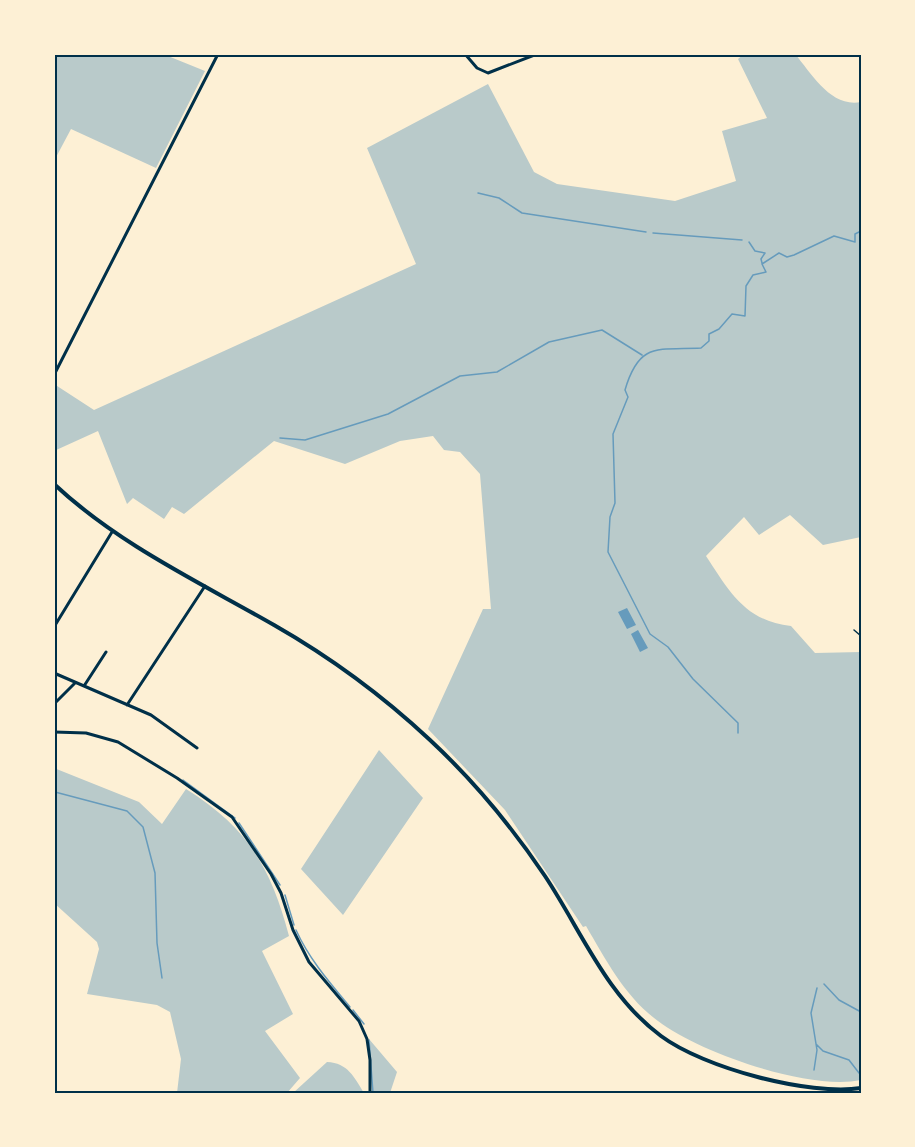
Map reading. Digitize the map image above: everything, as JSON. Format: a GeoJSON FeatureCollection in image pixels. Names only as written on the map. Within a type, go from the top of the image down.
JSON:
{"type":"FeatureCollection","features":[{"type":"Feature","properties":{"kind":"main road"},"geometry":{"type":"LineString","coordinates":[[54,484],[77,506],[112,532],[332,661],[432,741],[462,771],[533,860],[618,996],[664,1038],[689,1051],[782,1084],[817,1090],[861,1088]]}},
{"type":"Feature","properties":{"kind":"street"},"geometry":{"type":"LineString","coordinates":[[54,375],[218,54]]}},
{"type":"Feature","properties":{"kind":"street"},"geometry":{"type":"LineString","coordinates":[[465,54],[477,68],[488,73],[537,54]]}},
{"type":"Feature","properties":{"kind":"street"},"geometry":{"type":"LineString","coordinates":[[54,627],[112,532]]}},
{"type":"Feature","properties":{"kind":"street"},"geometry":{"type":"LineString","coordinates":[[127,705],[205,586]]}},
{"type":"Feature","properties":{"kind":"street"},"geometry":{"type":"LineString","coordinates":[[84,686],[106,652]]}},
{"type":"Feature","properties":{"kind":"street"},"geometry":{"type":"LineString","coordinates":[[54,673],[151,716],[197,748]]}},
{"type":"Feature","properties":{"kind":"street"},"geometry":{"type":"LineString","coordinates":[[54,704],[75,683]]}},
{"type":"Feature","properties":{"kind":"street"},"geometry":{"type":"LineString","coordinates":[[54,732],[86,733],[118,742],[232,817],[281,893],[293,930],[309,962],[359,1021],[367,1038],[370,1093]]}},
{"type":"Feature","properties":{"kind":"lane"},"geometry":{"type":"LineString","coordinates":[[854,630],[861,636]]}},
{"type":"Feature","properties":{"kind":"shaded area"},"geometry":{"type":"Polygon","coordinates":[[[54,54],[163,54],[205,71],[156,168],[71,129],[54,161],[54,54]]]}},
{"type":"Feature","properties":{"kind":"shaded area"},"geometry":{"type":"Polygon","coordinates":[[[744,54],[795,54],[815,80],[831,95],[840,100],[861,102],[861,537],[823,545],[790,515],[759,535],[744,517],[706,556],[731,592],[750,611],[775,623],[791,626],[815,653],[861,652],[861,1080],[839,1082],[813,1080],[756,1067],[700,1045],[658,1021],[636,1001],[617,977],[586,926],[583,927],[505,810],[428,729],[483,609],[491,609],[480,474],[460,452],[444,450],[433,436],[400,441],[345,464],[274,441],[184,514],[172,507],[164,519],[133,498],[127,504],[98,431],[54,451],[54,384],[94,410],[416,264],[367,148],[488,84],[534,172],[557,184],[675,201],[736,181],[722,131],[767,118],[738,59],[744,54]]]}},
{"type":"Feature","properties":{"kind":"shaded area"},"geometry":{"type":"Polygon","coordinates":[[[379,750],[423,798],[343,915],[301,869],[379,750]]]}},
{"type":"Feature","properties":{"kind":"shaded area"},"geometry":{"type":"Polygon","coordinates":[[[54,768],[139,802],[162,824],[186,789],[225,818],[254,851],[274,889],[289,936],[262,951],[293,1014],[265,1031],[300,1078],[287,1093],[177,1093],[181,1059],[170,1012],[157,1005],[87,994],[99,949],[97,942],[54,903],[54,768]]]}},
{"type":"Feature","properties":{"kind":"shaded area"},"geometry":{"type":"Polygon","coordinates":[[[369,1039],[397,1072],[390,1093],[372,1093],[369,1039]]]}},
{"type":"Feature","properties":{"kind":"shaded area"},"geometry":{"type":"Polygon","coordinates":[[[327,1062],[345,1068],[364,1093],[293,1093],[327,1062]]]}},
{"type":"Feature","properties":{"kind":"water"},"geometry":{"type":"Polygon","coordinates":[[[627,608],[636,625],[627,629],[618,612],[627,608]]]}},
{"type":"Feature","properties":{"kind":"water"},"geometry":{"type":"Polygon","coordinates":[[[638,630],[648,648],[640,652],[631,634],[638,630]]]}},
{"type":"Feature","properties":{"kind":"waterway"},"geometry":{"type":"LineString","coordinates":[[478,193],[499,198],[522,213],[646,232]]}},
{"type":"Feature","properties":{"kind":"waterway"},"geometry":{"type":"LineString","coordinates":[[738,733],[738,723],[693,679],[668,647],[650,634],[608,552],[610,517],[615,503],[613,434],[628,397],[625,390],[630,374],[644,356],[661,350],[701,348],[709,341],[709,334],[719,329],[732,314],[745,316],[746,286],[753,275],[766,272],[762,264],[779,253],[787,257],[794,255],[834,236],[855,242],[855,234],[861,231]]}},
{"type":"Feature","properties":{"kind":"waterway"},"geometry":{"type":"LineString","coordinates":[[653,233],[742,240]]}},
{"type":"Feature","properties":{"kind":"waterway"},"geometry":{"type":"LineString","coordinates":[[749,242],[755,251],[765,253],[761,259],[762,263]]}},
{"type":"Feature","properties":{"kind":"waterway"},"geometry":{"type":"LineString","coordinates":[[280,438],[305,440],[388,414],[460,376],[497,372],[549,342],[602,330],[642,355]]}},
{"type":"Feature","properties":{"kind":"waterway"},"geometry":{"type":"LineString","coordinates":[[183,780],[235,818]]}},
{"type":"Feature","properties":{"kind":"waterway"},"geometry":{"type":"LineString","coordinates":[[55,792],[127,811],[143,827],[155,873],[157,943],[162,978]]}},
{"type":"Feature","properties":{"kind":"waterway"},"geometry":{"type":"LineString","coordinates":[[239,823],[280,885]]}},
{"type":"Feature","properties":{"kind":"waterway"},"geometry":{"type":"LineString","coordinates":[[285,895],[294,925]]}},
{"type":"Feature","properties":{"kind":"waterway"},"geometry":{"type":"LineString","coordinates":[[296,930],[314,961],[350,1007]]}},
{"type":"Feature","properties":{"kind":"waterway"},"geometry":{"type":"LineString","coordinates":[[824,984],[839,1000],[861,1012]]}},
{"type":"Feature","properties":{"kind":"waterway"},"geometry":{"type":"LineString","coordinates":[[814,1070],[817,1050],[811,1013],[817,988]]}},
{"type":"Feature","properties":{"kind":"waterway"},"geometry":{"type":"LineString","coordinates":[[353,1010],[364,1024]]}},
{"type":"Feature","properties":{"kind":"waterway"},"geometry":{"type":"LineString","coordinates":[[369,1040],[373,1093]]}},
{"type":"Feature","properties":{"kind":"waterway"},"geometry":{"type":"LineString","coordinates":[[816,1044],[823,1051],[849,1060],[859,1073]]}}]}
